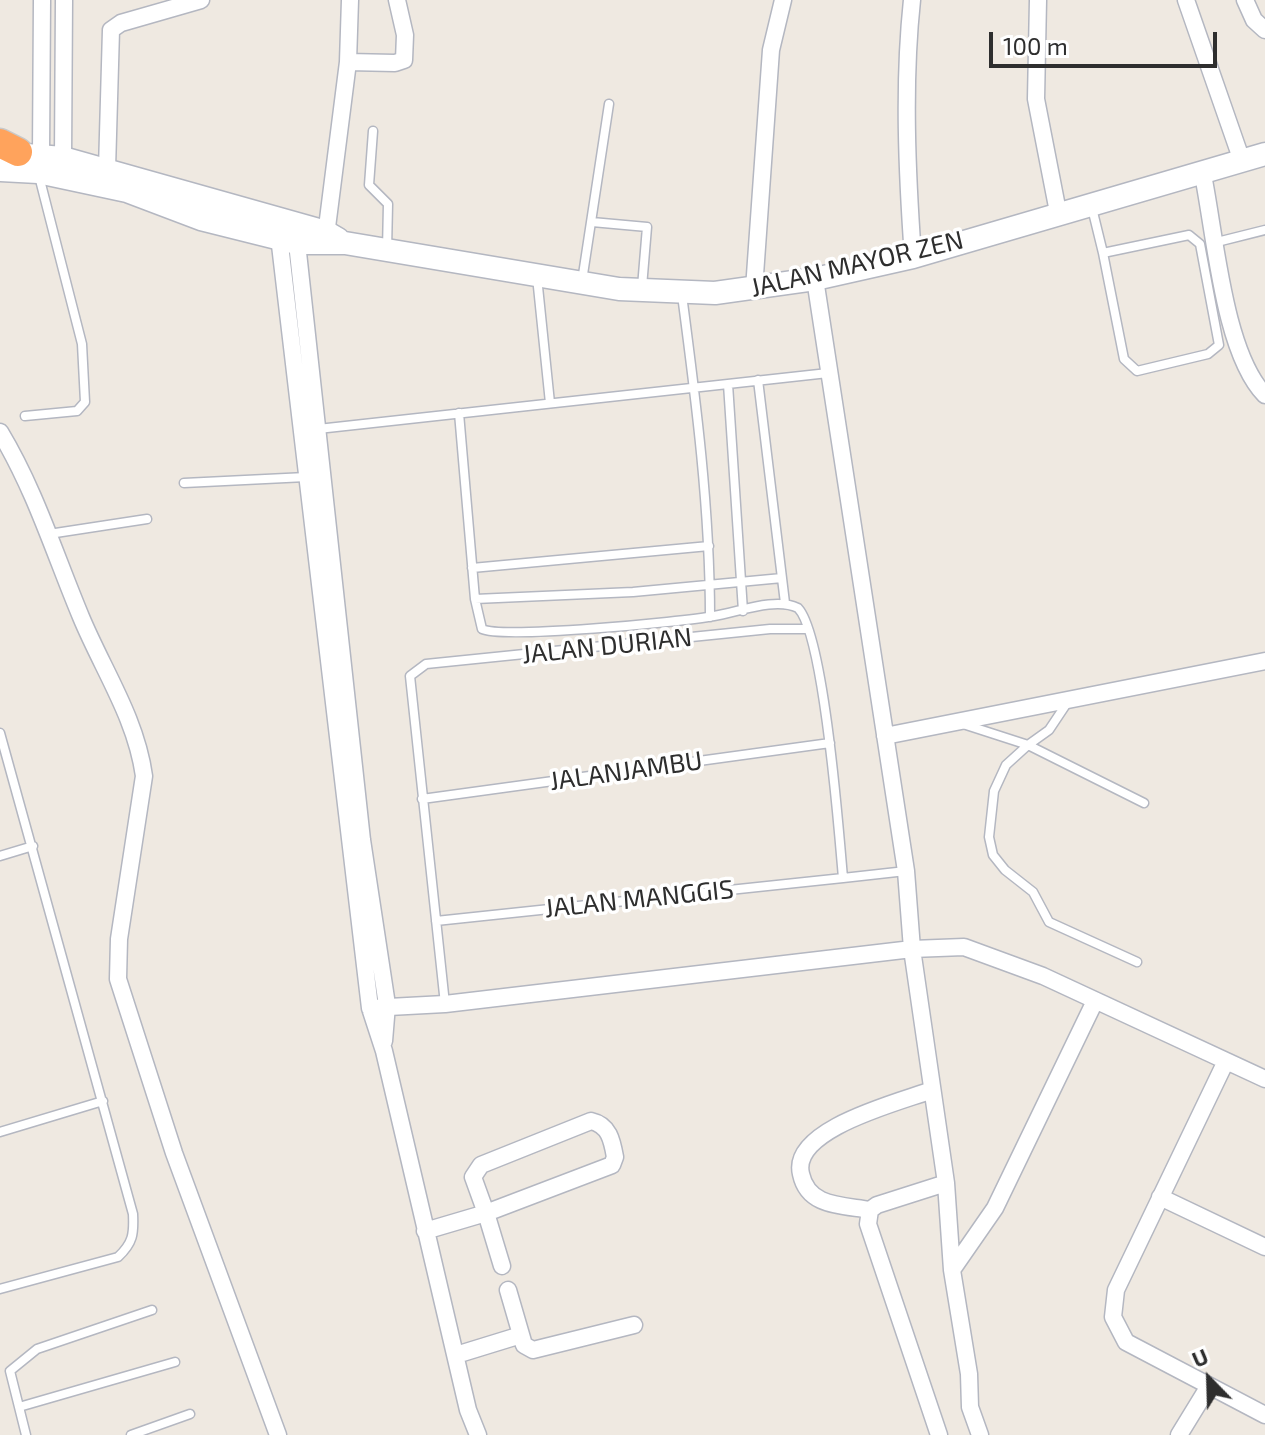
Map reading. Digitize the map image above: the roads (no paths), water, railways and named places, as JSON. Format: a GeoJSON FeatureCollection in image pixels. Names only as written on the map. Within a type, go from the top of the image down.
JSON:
{"type":"FeatureCollection","features":[{"type":"Feature","properties":{"kind":"street"},"geometry":{"type":"LineString","coordinates":[[23,157],[42,0]]}},
{"type":"Feature","properties":{"kind":"street"},"geometry":{"type":"LineString","coordinates":[[23,157],[64,0]]}},
{"type":"Feature","properties":{"kind":"street"},"geometry":{"type":"LineString","coordinates":[[107,169],[111,30],[121,23],[201,0]]}},
{"type":"Feature","properties":{"kind":"street"},"geometry":{"type":"LineString","coordinates":[[332,240],[348,62],[350,0]]}},
{"type":"Feature","properties":{"kind":"street"},"geometry":{"type":"LineString","coordinates":[[348,62],[395,63],[404,60],[405,35],[397,0]]}},
{"type":"Feature","properties":{"kind":"street"},"geometry":{"type":"LineString","coordinates":[[754,289],[771,50],[783,0]]}},
{"type":"Feature","properties":{"kind":"street"},"geometry":{"type":"LineString","coordinates":[[912,0],[909,31],[909,200],[913,257]]}},
{"type":"Feature","properties":{"kind":"street"},"geometry":{"type":"LineString","coordinates":[[1038,0],[1036,99],[1058,212]]}},
{"type":"Feature","properties":{"kind":"street"},"geometry":{"type":"LineString","coordinates":[[1186,0],[1242,161]]}},
{"type":"Feature","properties":{"kind":"street"},"geometry":{"type":"LineString","coordinates":[[1245,0],[1254,20],[1265,30]]}},
{"type":"Feature","properties":{"kind":"street","name":"JALAN MAYOR ZEN"},"geometry":{"type":"LineString","coordinates":[[287,231],[582,284],[642,291],[754,289],[913,257],[1058,212],[1265,154]]}},
{"type":"Feature","properties":{"kind":"street"},"geometry":{"type":"LineString","coordinates":[[23,157],[107,169],[287,231]]}},
{"type":"Feature","properties":{"kind":"street"},"geometry":{"type":"LineString","coordinates":[[23,157],[201,219],[287,231]]}},
{"type":"Feature","properties":{"kind":"street"},"geometry":{"type":"LineString","coordinates":[[1202,170],[1244,366],[1265,395]]}},
{"type":"Feature","properties":{"kind":"street"},"geometry":{"type":"LineString","coordinates":[[287,231],[309,431],[362,840],[378,1007]]}},
{"type":"Feature","properties":{"kind":"street"},"geometry":{"type":"LineString","coordinates":[[815,279],[906,871],[912,949],[946,1183],[952,1270],[981,1432]]}},
{"type":"Feature","properties":{"kind":"street"},"geometry":{"type":"LineString","coordinates":[[309,431],[306,477],[384,1051],[468,1410],[478,1435]]}},
{"type":"Feature","properties":{"kind":"street"},"geometry":{"type":"LineString","coordinates":[[0,432],[49,534],[141,753],[144,776],[119,939],[118,979],[174,1153],[278,1435]]}},
{"type":"Feature","properties":{"kind":"street"},"geometry":{"type":"LineString","coordinates":[[885,736],[1265,661]]}},
{"type":"Feature","properties":{"kind":"street"},"geometry":{"type":"LineString","coordinates":[[378,1007],[445,1004],[912,949],[964,947],[1095,1001],[1265,1079]]}},
{"type":"Feature","properties":{"kind":"street"},"geometry":{"type":"LineString","coordinates":[[952,1270],[995,1208],[1095,1001]]}},
{"type":"Feature","properties":{"kind":"street"},"geometry":{"type":"LineString","coordinates":[[1226,1061],[1116,1290],[1113,1317],[1126,1342],[1265,1415]]}},
{"type":"Feature","properties":{"kind":"street"},"geometry":{"type":"LineString","coordinates":[[932,1090],[848,1120],[808,1145],[798,1164],[803,1185],[816,1201],[870,1210],[946,1183]]}},
{"type":"Feature","properties":{"kind":"street"},"geometry":{"type":"LineString","coordinates":[[425,1231],[486,1213],[612,1165],[615,1157],[608,1131],[600,1123],[591,1121],[481,1165],[473,1177],[486,1213],[502,1266]]}},
{"type":"Feature","properties":{"kind":"street"},"geometry":{"type":"LineString","coordinates":[[1160,1197],[1265,1247]]}},
{"type":"Feature","properties":{"kind":"street"},"geometry":{"type":"LineString","coordinates":[[870,1210],[868,1224],[876,1254],[904,1326],[939,1435]]}},
{"type":"Feature","properties":{"kind":"street"},"geometry":{"type":"LineString","coordinates":[[508,1290],[524,1345],[533,1350],[634,1325]]}},
{"type":"Feature","properties":{"kind":"street"},"geometry":{"type":"LineString","coordinates":[[456,1355],[521,1335]]}},
{"type":"Feature","properties":{"kind":"street"},"geometry":{"type":"LineString","coordinates":[[1179,1435],[1209,1386]]}},
{"type":"Feature","properties":{"kind":"lane"},"geometry":{"type":"LineString","coordinates":[[582,284],[609,104]]}},
{"type":"Feature","properties":{"kind":"lane"},"geometry":{"type":"LineString","coordinates":[[373,131],[368,179],[371,188],[388,204],[387,250]]}},
{"type":"Feature","properties":{"kind":"lane"},"geometry":{"type":"LineString","coordinates":[[23,157],[82,344],[85,402],[77,411],[25,416]]}},
{"type":"Feature","properties":{"kind":"lane"},"geometry":{"type":"LineString","coordinates":[[1091,203],[1124,359],[1137,371],[1217,349],[1219,345],[1200,244],[1193,236],[1103,253]]}},
{"type":"Feature","properties":{"kind":"lane"},"geometry":{"type":"LineString","coordinates":[[592,222],[647,227],[642,291]]}},
{"type":"Feature","properties":{"kind":"lane"},"geometry":{"type":"LineString","coordinates":[[1217,242],[1265,230]]}},
{"type":"Feature","properties":{"kind":"lane"},"geometry":{"type":"LineString","coordinates":[[537,276],[550,403]]}},
{"type":"Feature","properties":{"kind":"lane"},"geometry":{"type":"LineString","coordinates":[[681,292],[694,387],[709,546],[710,617]]}},
{"type":"Feature","properties":{"kind":"lane"},"geometry":{"type":"LineString","coordinates":[[309,431],[828,373]]}},
{"type":"Feature","properties":{"kind":"lane"},"geometry":{"type":"LineString","coordinates":[[758,380],[785,603]]}},
{"type":"Feature","properties":{"kind":"lane"},"geometry":{"type":"LineString","coordinates":[[728,384],[743,611]]}},
{"type":"Feature","properties":{"kind":"lane"},"geometry":{"type":"LineString","coordinates":[[459,413],[475,599],[479,626],[485,632],[568,629],[710,617],[785,603],[803,612],[830,743],[843,878]]}},
{"type":"Feature","properties":{"kind":"lane"},"geometry":{"type":"LineString","coordinates":[[184,483],[306,477]]}},
{"type":"Feature","properties":{"kind":"lane"},"geometry":{"type":"LineString","coordinates":[[49,534],[147,519]]}},
{"type":"Feature","properties":{"kind":"lane"},"geometry":{"type":"LineString","coordinates":[[472,568],[709,546]]}},
{"type":"Feature","properties":{"kind":"lane"},"geometry":{"type":"LineString","coordinates":[[475,599],[710,586],[782,578]]}},
{"type":"Feature","properties":{"kind":"lane","name":"JALAN DURIAN"},"geometry":{"type":"LineString","coordinates":[[422,799],[410,676],[426,664],[770,629],[808,629]]}},
{"type":"Feature","properties":{"kind":"lane"},"geometry":{"type":"LineString","coordinates":[[1070,699],[1049,730],[1006,765],[994,791],[989,837],[993,855],[1005,870],[1033,892],[1049,922],[1137,962]]}},
{"type":"Feature","properties":{"kind":"lane"},"geometry":{"type":"LineString","coordinates":[[955,722],[1028,745],[1144,803]]}},
{"type":"Feature","properties":{"kind":"lane"},"geometry":{"type":"LineString","coordinates":[[0,733],[133,1214],[131,1245],[118,1257],[0,1289]]}},
{"type":"Feature","properties":{"kind":"lane","name":"JALANJAMBU"},"geometry":{"type":"LineString","coordinates":[[422,799],[830,743]]}},
{"type":"Feature","properties":{"kind":"lane"},"geometry":{"type":"LineString","coordinates":[[422,799],[445,1004]]}},
{"type":"Feature","properties":{"kind":"lane"},"geometry":{"type":"LineString","coordinates":[[0,856],[33,846]]}},
{"type":"Feature","properties":{"kind":"lane","name":"JALAN MANGGIS"},"geometry":{"type":"LineString","coordinates":[[436,921],[906,871]]}},
{"type":"Feature","properties":{"kind":"lane"},"geometry":{"type":"LineString","coordinates":[[0,1132],[103,1101]]}},
{"type":"Feature","properties":{"kind":"lane"},"geometry":{"type":"LineString","coordinates":[[26,1435],[10,1371],[20,1359],[37,1349],[152,1310]]}},
{"type":"Feature","properties":{"kind":"lane"},"geometry":{"type":"LineString","coordinates":[[19,1407],[175,1362]]}},
{"type":"Feature","properties":{"kind":"lane"},"geometry":{"type":"LineString","coordinates":[[131,1435],[190,1414]]}}]}
